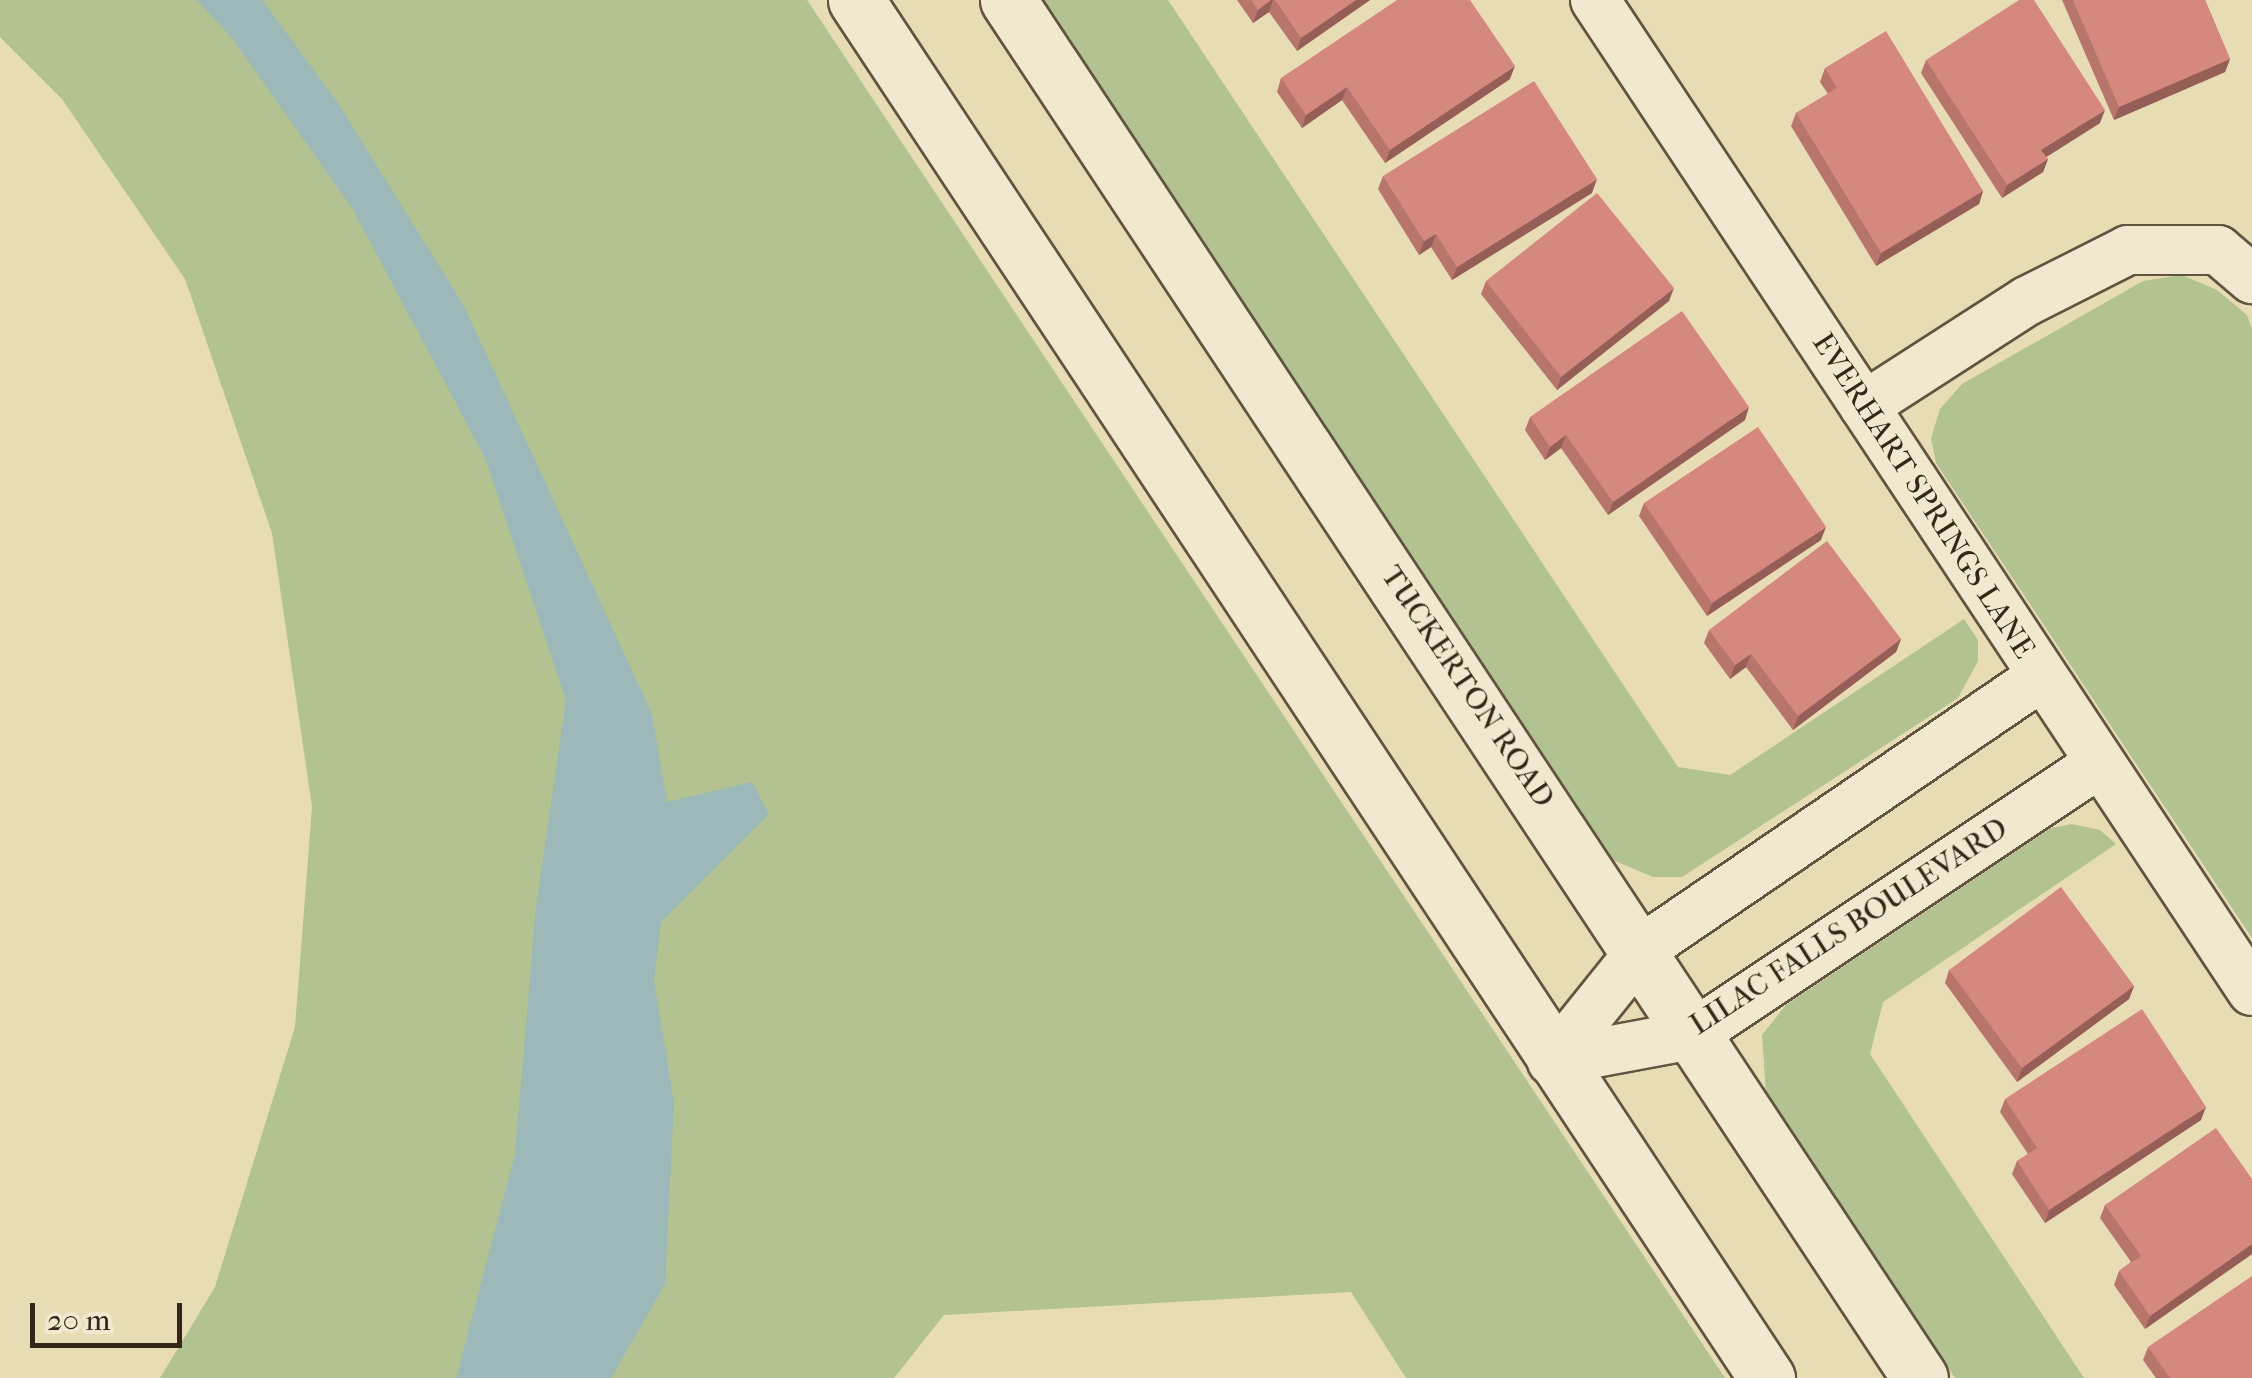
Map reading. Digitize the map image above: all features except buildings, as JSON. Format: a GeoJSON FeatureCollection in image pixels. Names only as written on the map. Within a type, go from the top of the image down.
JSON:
{"type":"FeatureCollection","features":[{"type":"Feature","properties":{"kind":"main road"},"geometry":{"type":"LineString","coordinates":[[856,0],[1552,1061],[1767,1378]]}},
{"type":"Feature","properties":{"kind":"main road","name":"TUCKERTON ROAD"},"geometry":{"type":"LineString","coordinates":[[1008,0],[1642,949],[1692,1035],[1920,1378]]}},
{"type":"Feature","properties":{"kind":"street","name":"EVERHART SPRINGS LANE"},"geometry":{"type":"LineString","coordinates":[[1595,0],[2252,992]]}},
{"type":"Feature","properties":{"kind":"street"},"geometry":{"type":"LineString","coordinates":[[1864,406],[2027,301],[2128,250],[2235,265]]}},
{"type":"Feature","properties":{"kind":"street"},"geometry":{"type":"LineString","coordinates":[[1552,1061],[1642,949],[2042,677]]}},
{"type":"Feature","properties":{"kind":"street","name":"LILAC FALLS BOULEVARD"},"geometry":{"type":"LineString","coordinates":[[1552,1061],[1692,1035],[2098,764]]}},
{"type":"Feature","properties":{"kind":"green space"},"geometry":{"type":"Polygon","coordinates":[[[0,0],[807,0],[1725,1378],[1406,1378],[1351,1292],[944,1315],[894,1378],[160,1378],[215,1287],[295,1027],[312,807],[272,533],[185,279],[62,99],[0,37],[0,0]]]}},
{"type":"Feature","properties":{"kind":"green space"},"geometry":{"type":"Polygon","coordinates":[[[1040,0],[1168,0],[1678,767],[1730,775],[1964,619],[1978,640],[1978,661],[1958,698],[1682,877],[1653,877],[1610,859],[1040,0]]]}},
{"type":"Feature","properties":{"kind":"green space"},"geometry":{"type":"Polygon","coordinates":[[[2182,275],[2217,290],[2247,315],[2252,329],[2252,938],[1936,463],[1931,438],[1940,409],[1962,384],[2143,281],[2182,275]]]}},
{"type":"Feature","properties":{"kind":"green space"},"geometry":{"type":"Polygon","coordinates":[[[2072,824],[2100,830],[2116,844],[1883,1002],[1870,1054],[2084,1378],[1955,1378],[1766,1093],[1762,1035],[1786,1005],[2051,828],[2072,824]]]}},
{"type":"Feature","properties":{"kind":"water"},"geometry":{"type":"Polygon","coordinates":[[[197,0],[262,0],[336,100],[464,306],[652,714],[667,802],[752,782],[769,814],[661,922],[654,980],[674,1103],[665,1284],[611,1378],[456,1378],[515,1154],[536,906],[566,700],[485,458],[352,208],[232,38],[197,0]]]}}]}
